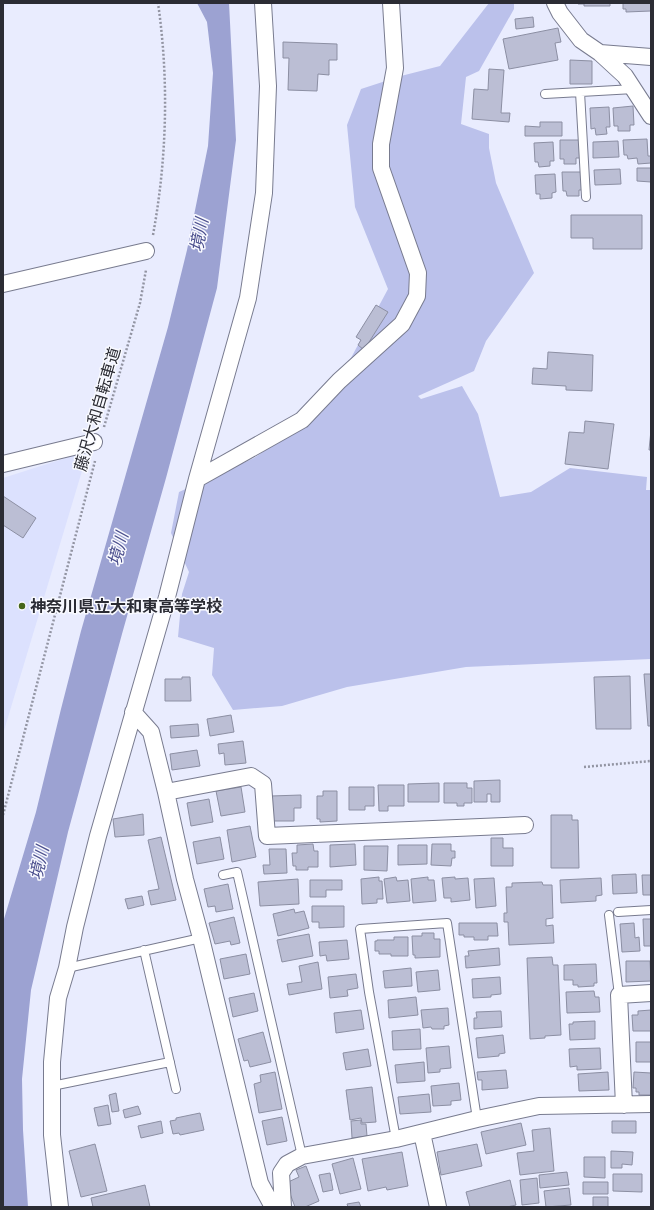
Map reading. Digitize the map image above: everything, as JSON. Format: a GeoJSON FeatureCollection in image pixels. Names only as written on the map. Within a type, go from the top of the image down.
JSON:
{"type":"FeatureCollection","features":[{"type":"Feature","properties":{"kind":"street"},"geometry":{"type":"LineString","coordinates":[[60,1207],[52,1135],[52,1062],[58,998],[67,968],[75,927],[98,836],[167,597],[197,479],[248,298],[264,193],[268,86],[263,3]]}},
{"type":"Feature","properties":{"kind":"street"},"geometry":{"type":"LineString","coordinates":[[197,479],[302,420],[340,381],[402,324],[417,296],[418,273],[381,168],[381,144],[395,68],[391,3]]}},
{"type":"Feature","properties":{"kind":"street"},"geometry":{"type":"LineString","coordinates":[[555,3],[581,40],[625,76],[651,116]]}},
{"type":"Feature","properties":{"kind":"street"},"geometry":{"type":"LineString","coordinates":[[600,54],[651,57]]}},
{"type":"Feature","properties":{"kind":"street"},"geometry":{"type":"LineString","coordinates":[[3,284],[148,251]]}},
{"type":"Feature","properties":{"kind":"street"},"geometry":{"type":"LineString","coordinates":[[3,464],[97,444]]}},
{"type":"Feature","properties":{"kind":"street"},"geometry":{"type":"LineString","coordinates":[[133,712],[151,732],[260,1183],[273,1207]]}},
{"type":"Feature","properties":{"kind":"street"},"geometry":{"type":"LineString","coordinates":[[166,792],[251,776],[263,784],[267,836],[526,825]]}},
{"type":"Feature","properties":{"kind":"street"},"geometry":{"type":"LineString","coordinates":[[624,1105],[619,995],[651,993]]}},
{"type":"Feature","properties":{"kind":"street"},"geometry":{"type":"LineString","coordinates":[[283,1207],[281,1173],[287,1164],[302,1156],[396,1139],[477,1119],[539,1106],[651,1104]]}},
{"type":"Feature","properties":{"kind":"street"},"geometry":{"type":"LineString","coordinates":[[422,1133],[438,1207]]}},
{"type":"Feature","properties":{"kind":"lane"},"geometry":{"type":"LineString","coordinates":[[545,94],[634,89]]}},
{"type":"Feature","properties":{"kind":"lane"},"geometry":{"type":"LineString","coordinates":[[580,92],[586,197]]}},
{"type":"Feature","properties":{"kind":"lane"},"geometry":{"type":"LineString","coordinates":[[223,875],[237,872],[302,1156]]}},
{"type":"Feature","properties":{"kind":"lane"},"geometry":{"type":"LineString","coordinates":[[618,912],[651,910]]}},
{"type":"Feature","properties":{"kind":"lane"},"geometry":{"type":"LineString","coordinates":[[609,915],[619,995]]}},
{"type":"Feature","properties":{"kind":"lane"},"geometry":{"type":"LineString","coordinates":[[396,1139],[369,992],[360,929],[447,923],[477,1119]]}},
{"type":"Feature","properties":{"kind":"lane"},"geometry":{"type":"LineString","coordinates":[[67,968],[201,938]]}},
{"type":"Feature","properties":{"kind":"lane"},"geometry":{"type":"LineString","coordinates":[[144,950],[176,1089]]}},
{"type":"Feature","properties":{"kind":"lane"},"geometry":{"type":"LineString","coordinates":[[52,1086],[170,1062]]}},
{"type":"Feature","properties":{"kind":"path","name":"藤沢大和自転車道"},"geometry":{"type":"LineString","coordinates":[[3,815],[97,444],[140,303],[148,251],[156,218],[166,128],[166,90],[163,36],[158,3]]}},
{"type":"Feature","properties":{"kind":"path"},"geometry":{"type":"LineString","coordinates":[[584,767],[651,761]]}},
{"type":"Feature","properties":{"kind":"shaded area"},"geometry":{"type":"Polygon","coordinates":[[[489,3],[514,3],[514,9],[479,71],[466,77],[461,124],[489,134],[489,148],[496,183],[534,273],[486,341],[474,371],[418,396],[421,399],[462,386],[478,414],[500,497],[531,492],[570,468],[647,477],[646,490],[651,490],[651,659],[466,667],[347,687],[282,706],[233,710],[212,675],[214,648],[178,637],[182,594],[189,572],[171,533],[179,492],[254,458],[322,412],[388,289],[355,207],[347,125],[361,89],[401,76],[440,66],[489,3]]]}},
{"type":"Feature","properties":{"kind":"shaded area","name":"神奈川県立大和東高等学校"},"geometry":{"type":"Polygon","coordinates":[[[88,451],[3,734],[3,478],[88,451]]]}},
{"type":"Feature","properties":{"kind":"water","name":"境川"},"geometry":{"type":"Polygon","coordinates":[[[197,3],[229,3],[236,140],[217,288],[68,832],[31,990],[22,1079],[23,1130],[28,1207],[3,1207],[4,919],[36,812],[81,631],[168,327],[187,250],[208,146],[213,73],[207,22],[197,3]]]}},
{"type":"Feature","properties":{"kind":"building"},"geometry":{"type":"Polygon","coordinates":[[[578,3],[610,3],[610,6],[584,6],[584,4],[578,3]]]}},
{"type":"Feature","properties":{"kind":"building"},"geometry":{"type":"Polygon","coordinates":[[[623,3],[651,3],[651,11],[626,12],[626,9],[623,9],[623,3]]]}},
{"type":"Feature","properties":{"kind":"building"},"geometry":{"type":"Polygon","coordinates":[[[533,17],[534,27],[516,29],[515,19],[533,17]]]}},
{"type":"Feature","properties":{"kind":"building"},"geometry":{"type":"Polygon","coordinates":[[[558,28],[561,42],[555,43],[558,60],[509,69],[503,39],[558,28]]]}},
{"type":"Feature","properties":{"kind":"building"},"geometry":{"type":"Polygon","coordinates":[[[283,42],[337,44],[337,60],[329,60],[329,75],[318,74],[317,91],[288,90],[289,58],[283,58],[283,42]]]}},
{"type":"Feature","properties":{"kind":"building"},"geometry":{"type":"Polygon","coordinates":[[[570,60],[592,61],[592,84],[570,84],[570,60]]]}},
{"type":"Feature","properties":{"kind":"building"},"geometry":{"type":"Polygon","coordinates":[[[489,69],[504,70],[501,113],[510,113],[509,122],[472,119],[474,89],[488,90],[489,69]]]}},
{"type":"Feature","properties":{"kind":"building"},"geometry":{"type":"Polygon","coordinates":[[[633,106],[634,125],[630,125],[630,131],[618,131],[618,126],[614,126],[613,108],[633,106]]]}},
{"type":"Feature","properties":{"kind":"building"},"geometry":{"type":"Polygon","coordinates":[[[609,107],[610,127],[606,127],[607,134],[596,135],[595,128],[591,129],[590,108],[609,107]]]}},
{"type":"Feature","properties":{"kind":"building"},"geometry":{"type":"Polygon","coordinates":[[[540,122],[562,122],[562,136],[525,136],[525,126],[540,127],[540,122]]]}},
{"type":"Feature","properties":{"kind":"building"},"geometry":{"type":"Polygon","coordinates":[[[647,139],[648,156],[651,156],[651,163],[638,164],[637,158],[628,159],[627,155],[624,155],[623,140],[647,139]]]}},
{"type":"Feature","properties":{"kind":"building"},"geometry":{"type":"Polygon","coordinates":[[[560,140],[579,140],[580,158],[576,158],[576,164],[564,164],[564,159],[560,159],[560,140]]]}},
{"type":"Feature","properties":{"kind":"building"},"geometry":{"type":"Polygon","coordinates":[[[618,141],[619,157],[593,158],[593,142],[618,141]]]}},
{"type":"Feature","properties":{"kind":"building"},"geometry":{"type":"Polygon","coordinates":[[[553,142],[554,161],[550,161],[550,166],[539,167],[538,162],[535,162],[534,143],[553,142]]]}},
{"type":"Feature","properties":{"kind":"building"},"geometry":{"type":"Polygon","coordinates":[[[637,168],[651,168],[651,182],[637,181],[637,168]]]}},
{"type":"Feature","properties":{"kind":"building"},"geometry":{"type":"Polygon","coordinates":[[[620,169],[621,184],[595,185],[594,170],[620,169]]]}},
{"type":"Feature","properties":{"kind":"building"},"geometry":{"type":"Polygon","coordinates":[[[562,172],[581,172],[582,190],[579,190],[579,196],[567,196],[566,191],[563,191],[562,172]]]}},
{"type":"Feature","properties":{"kind":"building"},"geometry":{"type":"Polygon","coordinates":[[[555,174],[556,192],[552,193],[552,198],[540,199],[540,194],[536,194],[535,175],[555,174]]]}},
{"type":"Feature","properties":{"kind":"building"},"geometry":{"type":"Polygon","coordinates":[[[571,215],[642,215],[642,249],[593,249],[593,238],[571,238],[571,215]]]}},
{"type":"Feature","properties":{"kind":"building"},"geometry":{"type":"Polygon","coordinates":[[[376,305],[388,312],[364,350],[358,345],[361,340],[356,337],[376,305]]]}},
{"type":"Feature","properties":{"kind":"building"},"geometry":{"type":"Polygon","coordinates":[[[548,352],[593,355],[592,391],[566,390],[566,386],[532,384],[533,368],[547,369],[548,352]]]}},
{"type":"Feature","properties":{"kind":"building"},"geometry":{"type":"Polygon","coordinates":[[[585,421],[614,424],[608,469],[565,464],[569,432],[584,433],[585,421]]]}},
{"type":"Feature","properties":{"kind":"building"},"geometry":{"type":"Polygon","coordinates":[[[651,430],[651,450],[649,450],[651,430]]]}},
{"type":"Feature","properties":{"kind":"building"},"geometry":{"type":"Polygon","coordinates":[[[3,496],[36,518],[23,538],[3,525],[3,496]]]}},
{"type":"Feature","properties":{"kind":"building"},"geometry":{"type":"Polygon","coordinates":[[[644,674],[651,674],[651,726],[648,726],[644,674]]]}},
{"type":"Feature","properties":{"kind":"building"},"geometry":{"type":"Polygon","coordinates":[[[630,676],[631,729],[596,729],[594,677],[630,676]]]}},
{"type":"Feature","properties":{"kind":"building"},"geometry":{"type":"Polygon","coordinates":[[[182,677],[190,677],[191,701],[165,701],[165,679],[182,679],[182,677]]]}},
{"type":"Feature","properties":{"kind":"building"},"geometry":{"type":"Polygon","coordinates":[[[231,715],[234,732],[210,736],[207,719],[231,715]]]}},
{"type":"Feature","properties":{"kind":"building"},"geometry":{"type":"Polygon","coordinates":[[[198,724],[199,736],[171,738],[170,726],[198,724]]]}},
{"type":"Feature","properties":{"kind":"building"},"geometry":{"type":"Polygon","coordinates":[[[243,741],[246,763],[225,765],[224,753],[219,754],[218,744],[243,741]]]}},
{"type":"Feature","properties":{"kind":"building"},"geometry":{"type":"Polygon","coordinates":[[[197,750],[200,766],[172,770],[170,754],[197,750]]]}},
{"type":"Feature","properties":{"kind":"building"},"geometry":{"type":"Polygon","coordinates":[[[500,780],[500,802],[491,802],[491,794],[487,794],[487,802],[474,802],[474,781],[500,780]]]}},
{"type":"Feature","properties":{"kind":"building"},"geometry":{"type":"Polygon","coordinates":[[[439,783],[439,802],[408,802],[408,784],[439,783]]]}},
{"type":"Feature","properties":{"kind":"building"},"geometry":{"type":"Polygon","coordinates":[[[444,783],[467,783],[467,788],[472,788],[472,803],[464,803],[464,806],[457,806],[457,803],[444,803],[444,783]]]}},
{"type":"Feature","properties":{"kind":"building"},"geometry":{"type":"Polygon","coordinates":[[[378,785],[404,785],[404,806],[388,806],[388,811],[379,811],[378,785]]]}},
{"type":"Feature","properties":{"kind":"building"},"geometry":{"type":"Polygon","coordinates":[[[241,787],[245,812],[221,816],[216,791],[241,787]]]}},
{"type":"Feature","properties":{"kind":"building"},"geometry":{"type":"Polygon","coordinates":[[[349,787],[374,787],[374,806],[365,806],[365,810],[349,810],[349,787]]]}},
{"type":"Feature","properties":{"kind":"building"},"geometry":{"type":"Polygon","coordinates":[[[323,791],[337,791],[337,821],[320,822],[320,819],[317,819],[317,796],[323,796],[323,791]]]}},
{"type":"Feature","properties":{"kind":"building"},"geometry":{"type":"Polygon","coordinates":[[[301,795],[301,808],[294,808],[294,821],[272,821],[271,796],[301,795]]]}},
{"type":"Feature","properties":{"kind":"building"},"geometry":{"type":"Polygon","coordinates":[[[209,799],[213,822],[191,826],[187,803],[209,799]]]}},
{"type":"Feature","properties":{"kind":"building"},"geometry":{"type":"Polygon","coordinates":[[[143,814],[144,835],[115,837],[113,819],[143,814]]]}},
{"type":"Feature","properties":{"kind":"building"},"geometry":{"type":"Polygon","coordinates":[[[551,815],[572,815],[572,820],[578,820],[579,868],[551,868],[551,815]]]}},
{"type":"Feature","properties":{"kind":"building"},"geometry":{"type":"Polygon","coordinates":[[[250,826],[256,857],[232,862],[227,830],[250,826]]]}},
{"type":"Feature","properties":{"kind":"building"},"geometry":{"type":"Polygon","coordinates":[[[161,837],[176,900],[151,905],[148,891],[159,889],[148,840],[161,837]]]}},
{"type":"Feature","properties":{"kind":"building"},"geometry":{"type":"Polygon","coordinates":[[[220,837],[224,859],[197,864],[193,842],[220,837]]]}},
{"type":"Feature","properties":{"kind":"building"},"geometry":{"type":"Polygon","coordinates":[[[491,838],[503,838],[503,848],[513,848],[513,866],[491,866],[491,838]]]}},
{"type":"Feature","properties":{"kind":"building"},"geometry":{"type":"Polygon","coordinates":[[[313,844],[314,851],[318,851],[318,867],[308,867],[308,870],[296,870],[296,866],[293,866],[292,853],[297,853],[297,845],[313,844]]]}},
{"type":"Feature","properties":{"kind":"building"},"geometry":{"type":"Polygon","coordinates":[[[355,844],[356,865],[330,867],[330,845],[355,844]]]}},
{"type":"Feature","properties":{"kind":"building"},"geometry":{"type":"Polygon","coordinates":[[[432,844],[451,844],[451,851],[455,851],[455,858],[452,858],[451,866],[431,865],[432,844]]]}},
{"type":"Feature","properties":{"kind":"building"},"geometry":{"type":"Polygon","coordinates":[[[398,845],[427,845],[427,864],[398,865],[398,845]]]}},
{"type":"Feature","properties":{"kind":"building"},"geometry":{"type":"Polygon","coordinates":[[[364,846],[388,846],[387,871],[364,870],[364,846]]]}},
{"type":"Feature","properties":{"kind":"building"},"geometry":{"type":"Polygon","coordinates":[[[269,849],[286,849],[287,873],[264,874],[263,865],[270,865],[269,849]]]}},
{"type":"Feature","properties":{"kind":"building"},"geometry":{"type":"Polygon","coordinates":[[[636,874],[637,893],[613,894],[612,875],[636,874]]]}},
{"type":"Feature","properties":{"kind":"building"},"geometry":{"type":"Polygon","coordinates":[[[642,875],[651,875],[651,895],[643,895],[642,875]]]}},
{"type":"Feature","properties":{"kind":"building"},"geometry":{"type":"Polygon","coordinates":[[[379,877],[379,881],[382,881],[383,899],[377,899],[377,903],[362,904],[361,879],[379,877]]]}},
{"type":"Feature","properties":{"kind":"building"},"geometry":{"type":"Polygon","coordinates":[[[396,877],[397,881],[408,880],[410,901],[387,903],[384,879],[396,877]]]}},
{"type":"Feature","properties":{"kind":"building"},"geometry":{"type":"Polygon","coordinates":[[[428,877],[428,880],[434,880],[436,901],[413,903],[411,879],[428,877]]]}},
{"type":"Feature","properties":{"kind":"building"},"geometry":{"type":"Polygon","coordinates":[[[455,877],[455,879],[468,878],[470,900],[451,902],[451,898],[444,898],[442,878],[455,877]]]}},
{"type":"Feature","properties":{"kind":"building"},"geometry":{"type":"Polygon","coordinates":[[[494,878],[496,906],[476,908],[474,879],[494,878]]]}},
{"type":"Feature","properties":{"kind":"building"},"geometry":{"type":"Polygon","coordinates":[[[601,878],[602,895],[596,896],[596,901],[561,903],[560,880],[601,878]]]}},
{"type":"Feature","properties":{"kind":"building"},"geometry":{"type":"Polygon","coordinates":[[[298,879],[299,904],[260,906],[258,882],[298,879]]]}},
{"type":"Feature","properties":{"kind":"building"},"geometry":{"type":"Polygon","coordinates":[[[310,880],[342,880],[342,890],[326,890],[326,897],[310,897],[310,880]]]}},
{"type":"Feature","properties":{"kind":"building"},"geometry":{"type":"Polygon","coordinates":[[[542,882],[543,885],[552,885],[553,918],[546,919],[546,926],[553,925],[554,943],[509,945],[508,922],[504,922],[504,913],[507,913],[506,887],[512,887],[512,883],[542,882]]]}},
{"type":"Feature","properties":{"kind":"building"},"geometry":{"type":"Polygon","coordinates":[[[228,884],[233,909],[216,912],[215,906],[208,907],[204,889],[228,884]]]}},
{"type":"Feature","properties":{"kind":"building"},"geometry":{"type":"Polygon","coordinates":[[[142,896],[144,905],[128,909],[125,899],[142,896]]]}},
{"type":"Feature","properties":{"kind":"building"},"geometry":{"type":"Polygon","coordinates":[[[312,906],[344,906],[344,927],[319,928],[319,922],[312,922],[312,906]]]}},
{"type":"Feature","properties":{"kind":"building"},"geometry":{"type":"Polygon","coordinates":[[[294,909],[295,913],[304,911],[309,928],[278,936],[273,914],[294,909]]]}},
{"type":"Feature","properties":{"kind":"building"},"geometry":{"type":"Polygon","coordinates":[[[234,917],[240,943],[231,945],[230,941],[215,944],[209,923],[234,917]]]}},
{"type":"Feature","properties":{"kind":"building"},"geometry":{"type":"Polygon","coordinates":[[[643,919],[651,919],[651,946],[644,946],[643,919]]]}},
{"type":"Feature","properties":{"kind":"building"},"geometry":{"type":"Polygon","coordinates":[[[459,923],[497,923],[498,936],[488,936],[488,940],[474,940],[474,937],[464,937],[464,935],[459,935],[459,923]]]}},
{"type":"Feature","properties":{"kind":"building"},"geometry":{"type":"Polygon","coordinates":[[[634,923],[635,938],[639,937],[640,951],[622,952],[620,924],[634,923]]]}},
{"type":"Feature","properties":{"kind":"building"},"geometry":{"type":"Polygon","coordinates":[[[422,933],[434,933],[434,939],[440,939],[440,957],[415,958],[415,955],[413,955],[412,936],[422,936],[422,933]]]}},
{"type":"Feature","properties":{"kind":"building"},"geometry":{"type":"Polygon","coordinates":[[[309,934],[313,956],[282,962],[277,940],[309,934]]]}},
{"type":"Feature","properties":{"kind":"building"},"geometry":{"type":"Polygon","coordinates":[[[394,937],[408,937],[408,956],[391,956],[391,954],[379,954],[379,951],[375,951],[375,941],[394,940],[394,937]]]}},
{"type":"Feature","properties":{"kind":"building"},"geometry":{"type":"Polygon","coordinates":[[[347,940],[349,959],[327,961],[326,955],[320,956],[319,942],[347,940]]]}},
{"type":"Feature","properties":{"kind":"building"},"geometry":{"type":"Polygon","coordinates":[[[499,948],[500,965],[466,968],[465,956],[469,956],[468,951],[499,948]]]}},
{"type":"Feature","properties":{"kind":"building"},"geometry":{"type":"Polygon","coordinates":[[[246,954],[250,974],[224,979],[220,959],[246,954]]]}},
{"type":"Feature","properties":{"kind":"building"},"geometry":{"type":"Polygon","coordinates":[[[552,957],[553,965],[558,965],[561,1035],[530,1039],[527,958],[552,957]]]}},
{"type":"Feature","properties":{"kind":"building"},"geometry":{"type":"Polygon","coordinates":[[[626,961],[650,961],[651,981],[626,982],[626,961]]]}},
{"type":"Feature","properties":{"kind":"building"},"geometry":{"type":"Polygon","coordinates":[[[318,962],[322,989],[289,995],[287,984],[302,982],[299,966],[318,962]]]}},
{"type":"Feature","properties":{"kind":"building"},"geometry":{"type":"Polygon","coordinates":[[[596,964],[597,983],[594,983],[594,986],[578,987],[578,985],[573,985],[573,980],[564,980],[564,965],[596,964]]]}},
{"type":"Feature","properties":{"kind":"building"},"geometry":{"type":"Polygon","coordinates":[[[411,968],[412,986],[385,988],[383,971],[411,968]]]}},
{"type":"Feature","properties":{"kind":"building"},"geometry":{"type":"Polygon","coordinates":[[[438,970],[440,990],[418,992],[416,972],[438,970]]]}},
{"type":"Feature","properties":{"kind":"building"},"geometry":{"type":"Polygon","coordinates":[[[356,974],[358,988],[347,990],[348,996],[330,998],[328,977],[356,974]]]}},
{"type":"Feature","properties":{"kind":"building"},"geometry":{"type":"Polygon","coordinates":[[[500,977],[501,994],[491,995],[491,997],[473,998],[472,979],[500,977]]]}},
{"type":"Feature","properties":{"kind":"building"},"geometry":{"type":"Polygon","coordinates":[[[594,991],[595,997],[599,997],[600,1012],[567,1013],[566,992],[594,991]]]}},
{"type":"Feature","properties":{"kind":"building"},"geometry":{"type":"Polygon","coordinates":[[[254,993],[258,1011],[233,1017],[229,998],[254,993]]]}},
{"type":"Feature","properties":{"kind":"building"},"geometry":{"type":"Polygon","coordinates":[[[416,997],[418,1015],[389,1018],[388,1000],[416,997]]]}},
{"type":"Feature","properties":{"kind":"building"},"geometry":{"type":"Polygon","coordinates":[[[448,1008],[449,1025],[444,1026],[444,1029],[432,1029],[431,1027],[423,1028],[421,1010],[448,1008]]]}},
{"type":"Feature","properties":{"kind":"building"},"geometry":{"type":"Polygon","coordinates":[[[361,1010],[364,1029],[336,1033],[334,1013],[361,1010]]]}},
{"type":"Feature","properties":{"kind":"building"},"geometry":{"type":"Polygon","coordinates":[[[651,1010],[651,1031],[633,1031],[632,1015],[638,1015],[638,1011],[651,1010]]]}},
{"type":"Feature","properties":{"kind":"building"},"geometry":{"type":"Polygon","coordinates":[[[501,1011],[502,1027],[474,1029],[474,1018],[477,1018],[476,1012],[501,1011]]]}},
{"type":"Feature","properties":{"kind":"building"},"geometry":{"type":"Polygon","coordinates":[[[595,1021],[595,1039],[570,1040],[569,1024],[573,1024],[573,1022],[595,1021]]]}},
{"type":"Feature","properties":{"kind":"building"},"geometry":{"type":"Polygon","coordinates":[[[420,1029],[421,1049],[393,1050],[392,1031],[420,1029]]]}},
{"type":"Feature","properties":{"kind":"building"},"geometry":{"type":"Polygon","coordinates":[[[263,1032],[271,1062],[250,1067],[248,1060],[244,1061],[238,1039],[263,1032]]]}},
{"type":"Feature","properties":{"kind":"building"},"geometry":{"type":"Polygon","coordinates":[[[503,1035],[505,1053],[499,1054],[499,1056],[478,1058],[476,1038],[503,1035]]]}},
{"type":"Feature","properties":{"kind":"building"},"geometry":{"type":"Polygon","coordinates":[[[636,1042],[651,1042],[651,1062],[636,1062],[636,1042]]]}},
{"type":"Feature","properties":{"kind":"building"},"geometry":{"type":"Polygon","coordinates":[[[449,1046],[451,1068],[440,1069],[440,1072],[428,1073],[426,1048],[449,1046]]]}},
{"type":"Feature","properties":{"kind":"building"},"geometry":{"type":"Polygon","coordinates":[[[600,1048],[601,1069],[577,1070],[577,1066],[570,1067],[569,1049],[600,1048]]]}},
{"type":"Feature","properties":{"kind":"building"},"geometry":{"type":"Polygon","coordinates":[[[368,1049],[371,1066],[346,1070],[343,1053],[368,1049]]]}},
{"type":"Feature","properties":{"kind":"building"},"geometry":{"type":"Polygon","coordinates":[[[424,1062],[425,1081],[397,1083],[395,1065],[424,1062]]]}},
{"type":"Feature","properties":{"kind":"building"},"geometry":{"type":"Polygon","coordinates":[[[506,1070],[508,1088],[482,1090],[482,1080],[478,1080],[477,1072],[506,1070]]]}},
{"type":"Feature","properties":{"kind":"building"},"geometry":{"type":"Polygon","coordinates":[[[275,1072],[282,1109],[259,1113],[254,1084],[261,1082],[260,1075],[275,1072]]]}},
{"type":"Feature","properties":{"kind":"building"},"geometry":{"type":"Polygon","coordinates":[[[608,1072],[609,1090],[579,1091],[578,1074],[608,1072]]]}},
{"type":"Feature","properties":{"kind":"building"},"geometry":{"type":"Polygon","coordinates":[[[634,1072],[651,1073],[651,1095],[639,1095],[639,1092],[636,1092],[636,1088],[633,1088],[634,1072]]]}},
{"type":"Feature","properties":{"kind":"building"},"geometry":{"type":"Polygon","coordinates":[[[459,1083],[461,1100],[451,1101],[451,1105],[433,1106],[431,1086],[459,1083]]]}},
{"type":"Feature","properties":{"kind":"building"},"geometry":{"type":"Polygon","coordinates":[[[372,1087],[376,1122],[362,1123],[361,1118],[350,1120],[346,1090],[372,1087]]]}},
{"type":"Feature","properties":{"kind":"building"},"geometry":{"type":"Polygon","coordinates":[[[116,1093],[119,1111],[112,1112],[109,1095],[116,1093]]]}},
{"type":"Feature","properties":{"kind":"building"},"geometry":{"type":"Polygon","coordinates":[[[429,1094],[431,1112],[400,1114],[398,1097],[429,1094]]]}},
{"type":"Feature","properties":{"kind":"building"},"geometry":{"type":"Polygon","coordinates":[[[108,1105],[111,1124],[98,1126],[94,1108],[108,1105]]]}},
{"type":"Feature","properties":{"kind":"building"},"geometry":{"type":"Polygon","coordinates":[[[138,1106],[141,1114],[125,1118],[123,1110],[138,1106]]]}},
{"type":"Feature","properties":{"kind":"building"},"geometry":{"type":"Polygon","coordinates":[[[200,1113],[204,1130],[180,1135],[179,1133],[173,1134],[170,1121],[176,1120],[176,1118],[200,1113]]]}},
{"type":"Feature","properties":{"kind":"building"},"geometry":{"type":"Polygon","coordinates":[[[282,1117],[287,1141],[267,1145],[262,1121],[282,1117]]]}},
{"type":"Feature","properties":{"kind":"building"},"geometry":{"type":"Polygon","coordinates":[[[361,1120],[361,1124],[366,1124],[367,1136],[352,1138],[351,1121],[361,1120]]]}},
{"type":"Feature","properties":{"kind":"building"},"geometry":{"type":"Polygon","coordinates":[[[161,1121],[163,1133],[141,1138],[138,1126],[161,1121]]]}},
{"type":"Feature","properties":{"kind":"building"},"geometry":{"type":"Polygon","coordinates":[[[612,1121],[636,1121],[636,1133],[612,1133],[612,1121]]]}},
{"type":"Feature","properties":{"kind":"building"},"geometry":{"type":"Polygon","coordinates":[[[521,1123],[526,1145],[486,1154],[481,1132],[521,1123]]]}},
{"type":"Feature","properties":{"kind":"building"},"geometry":{"type":"Polygon","coordinates":[[[550,1128],[554,1171],[520,1175],[517,1153],[534,1151],[532,1130],[550,1128]]]}},
{"type":"Feature","properties":{"kind":"building"},"geometry":{"type":"Polygon","coordinates":[[[95,1144],[107,1191],[81,1197],[69,1151],[95,1144]]]}},
{"type":"Feature","properties":{"kind":"building"},"geometry":{"type":"Polygon","coordinates":[[[477,1144],[482,1166],[441,1175],[437,1152],[477,1144]]]}},
{"type":"Feature","properties":{"kind":"building"},"geometry":{"type":"Polygon","coordinates":[[[611,1151],[633,1152],[632,1165],[622,1164],[622,1168],[611,1168],[611,1151]]]}},
{"type":"Feature","properties":{"kind":"building"},"geometry":{"type":"Polygon","coordinates":[[[402,1152],[408,1186],[387,1190],[386,1187],[368,1191],[362,1159],[402,1152]]]}},
{"type":"Feature","properties":{"kind":"building"},"geometry":{"type":"Polygon","coordinates":[[[584,1157],[605,1157],[605,1178],[584,1177],[584,1157]]]}},
{"type":"Feature","properties":{"kind":"building"},"geometry":{"type":"Polygon","coordinates":[[[353,1158],[361,1189],[340,1194],[332,1164],[353,1158]]]}},
{"type":"Feature","properties":{"kind":"building"},"geometry":{"type":"Polygon","coordinates":[[[306,1166],[319,1201],[305,1207],[295,1207],[286,1183],[299,1177],[296,1170],[306,1166]]]}},
{"type":"Feature","properties":{"kind":"building"},"geometry":{"type":"Polygon","coordinates":[[[567,1172],[569,1185],[540,1188],[539,1175],[567,1172]]]}},
{"type":"Feature","properties":{"kind":"building"},"geometry":{"type":"Polygon","coordinates":[[[330,1173],[333,1190],[323,1192],[319,1175],[330,1173]]]}},
{"type":"Feature","properties":{"kind":"building"},"geometry":{"type":"Polygon","coordinates":[[[613,1174],[642,1174],[642,1192],[613,1191],[613,1174]]]}},
{"type":"Feature","properties":{"kind":"building"},"geometry":{"type":"Polygon","coordinates":[[[537,1178],[539,1203],[522,1205],[520,1180],[537,1178]]]}},
{"type":"Feature","properties":{"kind":"building"},"geometry":{"type":"Polygon","coordinates":[[[510,1180],[516,1205],[507,1207],[470,1207],[466,1192],[510,1180]]]}},
{"type":"Feature","properties":{"kind":"building"},"geometry":{"type":"Polygon","coordinates":[[[583,1182],[608,1182],[608,1194],[583,1194],[583,1182]]]}},
{"type":"Feature","properties":{"kind":"building"},"geometry":{"type":"Polygon","coordinates":[[[145,1185],[150,1207],[93,1207],[91,1198],[145,1185]]]}},
{"type":"Feature","properties":{"kind":"building"},"geometry":{"type":"Polygon","coordinates":[[[569,1188],[571,1205],[546,1207],[544,1191],[569,1188]]]}},
{"type":"Feature","properties":{"kind":"building"},"geometry":{"type":"Polygon","coordinates":[[[593,1197],[608,1197],[608,1207],[593,1207],[593,1197]]]}},
{"type":"Feature","properties":{"kind":"building"},"geometry":{"type":"Polygon","coordinates":[[[359,1202],[361,1207],[348,1207],[347,1204],[359,1202]]]}},
{"type":"Feature","properties":{"kind":"place","name":"神奈川県立大和東高等学校"},"geometry":{"type":"Point","coordinates":[22,606]}}]}
